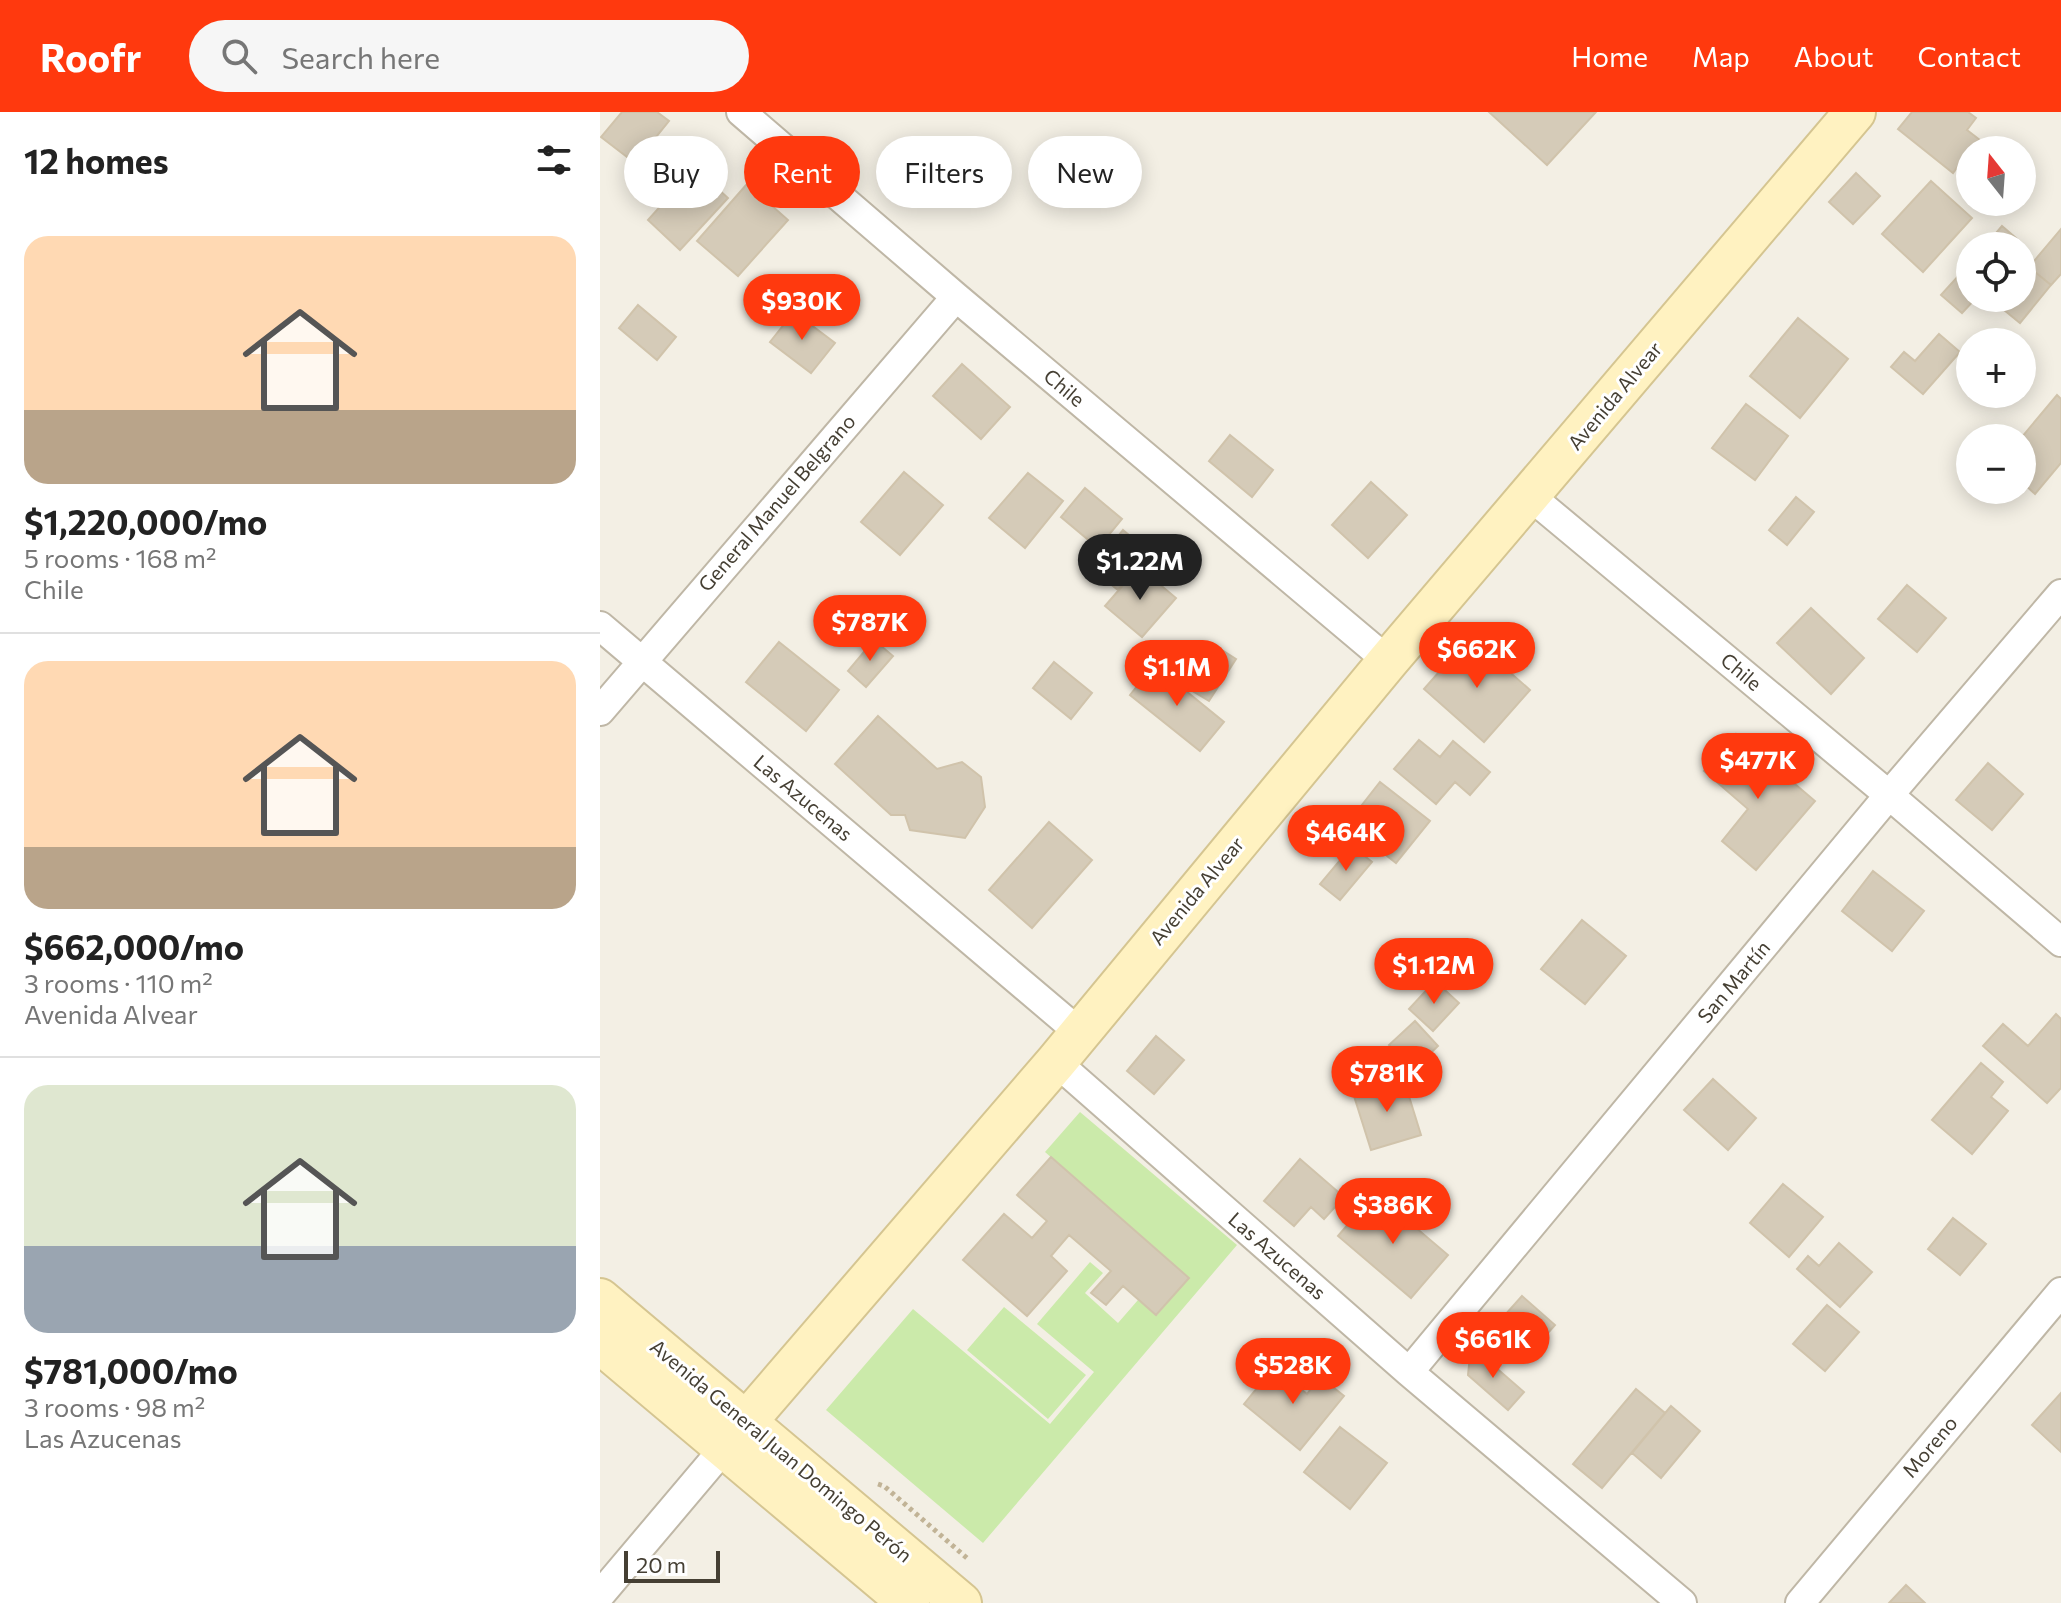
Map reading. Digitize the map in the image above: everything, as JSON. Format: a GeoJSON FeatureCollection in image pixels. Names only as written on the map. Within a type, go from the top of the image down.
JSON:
{"type":"FeatureCollection","features":[{"type":"Feature","properties":{"kind":"street","name":"Chile"},"geometry":{"type":"LineString","coordinates":[[741,112],[1388,661]]}},
{"type":"Feature","properties":{"kind":"street","name":"Avenida Alvear"},"geometry":{"type":"LineString","coordinates":[[600,1595],[1068,1047],[1388,661],[1855,112]]}},
{"type":"Feature","properties":{"kind":"street","name":"General Manuel Belgrano"},"geometry":{"type":"LineString","coordinates":[[600,711],[956,297]]}},
{"type":"Feature","properties":{"kind":"street","name":"Chile"},"geometry":{"type":"LineString","coordinates":[[1530,496],[2061,942]]}},
{"type":"Feature","properties":{"kind":"street","name":"San Martín"},"geometry":{"type":"LineString","coordinates":[[1409,1372],[1889,795],[2061,594]]}},
{"type":"Feature","properties":{"kind":"street","name":"Las Azucenas"},"geometry":{"type":"LineString","coordinates":[[600,626],[1068,1047],[1409,1372],[1682,1603]]}},
{"type":"Feature","properties":{"kind":"street","name":"Moreno"},"geometry":{"type":"LineString","coordinates":[[1800,1603],[2061,1292]]}},
{"type":"Feature","properties":{"kind":"street","name":"Avenida General Juan Domingo Perón"},"geometry":{"type":"LineString","coordinates":[[600,1299],[909,1603]]}},
{"type":"Feature","properties":{"kind":"street","name":"Avenida General Juan Domingo Perón"},"geometry":{"type":"LineString","coordinates":[[600,1343],[968,1586]]}},
{"type":"Feature","properties":{"kind":"path"},"geometry":{"type":"LineString","coordinates":[[871,1482],[884,1486],[966,1556],[968,1586]]}},
{"type":"Feature","properties":{"kind":"green space"},"geometry":{"type":"Polygon","coordinates":[[[1080,1112],[1237,1245],[983,1543],[826,1410],[913,1309],[1050,1424],[1094,1372],[1037,1324],[1090,1262],[1103,1273],[1085,1293],[1118,1323],[1138,1300],[1157,1315],[1188,1279],[1045,1152],[1080,1112]]]}},
{"type":"Feature","properties":{"kind":"green space"},"geometry":{"type":"Polygon","coordinates":[[[1004,1307],[1086,1375],[1048,1419],[967,1350],[1004,1307]]]}},
{"type":"Feature","properties":{"kind":"building"},"geometry":{"type":"Polygon","coordinates":[[[622,112],[657,112],[669,121],[657,136],[624,136],[624,155],[601,137],[622,112]]]}},
{"type":"Feature","properties":{"kind":"building"},"geometry":{"type":"Polygon","coordinates":[[[1489,112],[1596,112],[1547,165],[1489,112]]]}},
{"type":"Feature","properties":{"kind":"building"},"geometry":{"type":"Polygon","coordinates":[[[1912,112],[1968,112],[1976,118],[1967,130],[1975,136],[1956,136],[1956,169],[1953,173],[1898,129],[1912,112]]]}},
{"type":"Feature","properties":{"kind":"building"},"geometry":{"type":"Polygon","coordinates":[[[1856,173],[1880,196],[1853,224],[1829,202],[1856,173]]]}},
{"type":"Feature","properties":{"kind":"building"},"geometry":{"type":"Polygon","coordinates":[[[1931,181],[1956,204],[1956,216],[1972,218],[1956,232],[1923,272],[1882,234],[1931,181]]]}},
{"type":"Feature","properties":{"kind":"building"},"geometry":{"type":"Polygon","coordinates":[[[744,187],[744,208],[774,208],[788,220],[738,276],[697,241],[744,187]]]}},
{"type":"Feature","properties":{"kind":"building"},"geometry":{"type":"Polygon","coordinates":[[[659,208],[719,208],[680,250],[648,220],[659,208]]]}},
{"type":"Feature","properties":{"kind":"building"},"geometry":{"type":"Polygon","coordinates":[[[2061,229],[2061,274],[2051,285],[2036,273],[2036,259],[2061,229]]]}},
{"type":"Feature","properties":{"kind":"building"},"geometry":{"type":"Polygon","coordinates":[[[2036,273],[2051,285],[2036,303],[2036,273]]]}},
{"type":"Feature","properties":{"kind":"building"},"geometry":{"type":"Polygon","coordinates":[[[1956,278],[1956,308],[1941,295],[1956,278]]]}},
{"type":"Feature","properties":{"kind":"building"},"geometry":{"type":"Polygon","coordinates":[[[638,305],[676,337],[657,360],[619,328],[638,305]]]}},
{"type":"Feature","properties":{"kind":"building"},"geometry":{"type":"Polygon","coordinates":[[[794,312],[835,343],[811,373],[770,342],[794,312]]]}},
{"type":"Feature","properties":{"kind":"building"},"geometry":{"type":"Polygon","coordinates":[[[2007,312],[2029,312],[2020,323],[2007,312]]]}},
{"type":"Feature","properties":{"kind":"building"},"geometry":{"type":"Polygon","coordinates":[[[1798,318],[1848,359],[1800,418],[1750,376],[1798,318]]]}},
{"type":"Feature","properties":{"kind":"building"},"geometry":{"type":"Polygon","coordinates":[[[1939,334],[1956,349],[1956,357],[1923,394],[1891,367],[1904,352],[1915,361],[1939,334]]]}},
{"type":"Feature","properties":{"kind":"building"},"geometry":{"type":"Polygon","coordinates":[[[962,364],[1010,407],[981,439],[933,396],[962,364]]]}},
{"type":"Feature","properties":{"kind":"building"},"geometry":{"type":"Polygon","coordinates":[[[2057,395],[2061,399],[2061,463],[2036,493],[2036,424],[2033,424],[2057,395]]]}},
{"type":"Feature","properties":{"kind":"building"},"geometry":{"type":"Polygon","coordinates":[[[1746,404],[1788,436],[1755,480],[1712,448],[1746,404]]]}},
{"type":"Feature","properties":{"kind":"building"},"geometry":{"type":"Polygon","coordinates":[[[1230,435],[1273,470],[1252,497],[1209,461],[1230,435]]]}},
{"type":"Feature","properties":{"kind":"building"},"geometry":{"type":"Polygon","coordinates":[[[904,472],[943,505],[900,555],[861,522],[904,472]]]}},
{"type":"Feature","properties":{"kind":"building"},"geometry":{"type":"Polygon","coordinates":[[[1028,473],[1063,501],[1025,548],[989,518],[1028,473]]]}},
{"type":"Feature","properties":{"kind":"building"},"geometry":{"type":"Polygon","coordinates":[[[1371,482],[1407,515],[1368,558],[1332,525],[1371,482]]]}},
{"type":"Feature","properties":{"kind":"building"},"geometry":{"type":"Polygon","coordinates":[[[1085,488],[1122,519],[1098,548],[1061,517],[1085,488]]]}},
{"type":"Feature","properties":{"kind":"building"},"geometry":{"type":"Polygon","coordinates":[[[1796,497],[1814,512],[1787,545],[1769,530],[1796,497]]]}},
{"type":"Feature","properties":{"kind":"building"},"geometry":{"type":"Polygon","coordinates":[[[1123,530],[1149,552],[1118,590],[1092,569],[1123,530]]]}},
{"type":"Feature","properties":{"kind":"building"},"geometry":{"type":"Polygon","coordinates":[[[1139,567],[1176,598],[1142,637],[1105,606],[1139,567]]]}},
{"type":"Feature","properties":{"kind":"building"},"geometry":{"type":"Polygon","coordinates":[[[1907,585],[1946,618],[1917,652],[1878,619],[1907,585]]]}},
{"type":"Feature","properties":{"kind":"building"},"geometry":{"type":"Polygon","coordinates":[[[1811,608],[1864,658],[1831,694],[1777,643],[1811,608]]]}},
{"type":"Feature","properties":{"kind":"building"},"geometry":{"type":"Polygon","coordinates":[[[1470,637],[1530,690],[1484,742],[1424,689],[1470,637]]]}},
{"type":"Feature","properties":{"kind":"building"},"geometry":{"type":"Polygon","coordinates":[[[874,640],[893,656],[866,687],[848,671],[874,640]]]}},
{"type":"Feature","properties":{"kind":"building"},"geometry":{"type":"Polygon","coordinates":[[[779,642],[839,690],[806,731],[746,682],[779,642]]]}},
{"type":"Feature","properties":{"kind":"building"},"geometry":{"type":"Polygon","coordinates":[[[1211,643],[1236,659],[1209,701],[1184,686],[1211,643]]]}},
{"type":"Feature","properties":{"kind":"building"},"geometry":{"type":"Polygon","coordinates":[[[1054,662],[1092,693],[1071,719],[1033,688],[1054,662]]]}},
{"type":"Feature","properties":{"kind":"building"},"geometry":{"type":"Polygon","coordinates":[[[1154,665],[1224,722],[1200,751],[1130,695],[1154,665]]]}},
{"type":"Feature","properties":{"kind":"building"},"geometry":{"type":"Polygon","coordinates":[[[878,716],[937,769],[962,762],[981,777],[985,807],[965,838],[910,830],[905,815],[891,815],[835,764],[878,716]]]}},
{"type":"Feature","properties":{"kind":"building"},"geometry":{"type":"Polygon","coordinates":[[[1736,734],[1815,801],[1756,870],[1722,841],[1748,809],[1704,771],[1736,734]]]}},
{"type":"Feature","properties":{"kind":"building"},"geometry":{"type":"Polygon","coordinates":[[[1419,740],[1440,757],[1453,741],[1490,772],[1470,795],[1455,782],[1436,804],[1394,769],[1419,740]]]}},
{"type":"Feature","properties":{"kind":"building"},"geometry":{"type":"Polygon","coordinates":[[[1988,763],[2023,794],[1992,830],[1956,800],[1988,763]]]}},
{"type":"Feature","properties":{"kind":"building"},"geometry":{"type":"Polygon","coordinates":[[[1380,782],[1430,821],[1396,863],[1347,824],[1380,782]]]}},
{"type":"Feature","properties":{"kind":"building"},"geometry":{"type":"Polygon","coordinates":[[[1049,822],[1092,860],[1032,928],[989,890],[1049,822]]]}},
{"type":"Feature","properties":{"kind":"building"},"geometry":{"type":"Polygon","coordinates":[[[1352,846],[1372,862],[1340,900],[1320,884],[1352,846]]]}},
{"type":"Feature","properties":{"kind":"building"},"geometry":{"type":"Polygon","coordinates":[[[1873,871],[1924,911],[1892,951],[1842,911],[1873,871]]]}},
{"type":"Feature","properties":{"kind":"building"},"geometry":{"type":"Polygon","coordinates":[[[1582,920],[1626,956],[1585,1004],[1541,969],[1582,920]]]}},
{"type":"Feature","properties":{"kind":"building"},"geometry":{"type":"Polygon","coordinates":[[[1435,981],[1459,1003],[1433,1031],[1409,1009],[1435,981]]]}},
{"type":"Feature","properties":{"kind":"building"},"geometry":{"type":"Polygon","coordinates":[[[2056,1014],[2061,1019],[2061,1088],[2047,1103],[1983,1046],[2003,1024],[2028,1046],[2056,1014]]]}},
{"type":"Feature","properties":{"kind":"building"},"geometry":{"type":"Polygon","coordinates":[[[1415,1021],[1438,1046],[1413,1070],[1389,1045],[1415,1021]]]}},
{"type":"Feature","properties":{"kind":"building"},"geometry":{"type":"Polygon","coordinates":[[[1156,1036],[1184,1060],[1154,1094],[1127,1071],[1156,1036]]]}},
{"type":"Feature","properties":{"kind":"building"},"geometry":{"type":"Polygon","coordinates":[[[1981,1063],[2003,1082],[1991,1097],[2008,1111],[1972,1154],[1932,1120],[1981,1063]]]}},
{"type":"Feature","properties":{"kind":"building"},"geometry":{"type":"Polygon","coordinates":[[[1403,1077],[1421,1135],[1371,1150],[1353,1093],[1403,1077]]]}},
{"type":"Feature","properties":{"kind":"building"},"geometry":{"type":"Polygon","coordinates":[[[1713,1079],[1756,1118],[1728,1150],[1684,1110],[1713,1079]]]}},
{"type":"Feature","properties":{"kind":"building"},"geometry":{"type":"Polygon","coordinates":[[[1051,1157],[1189,1278],[1156,1315],[1123,1286],[1106,1305],[1091,1293],[1111,1271],[1069,1235],[1051,1256],[1067,1271],[1027,1316],[963,1260],[1004,1214],[1032,1238],[1047,1221],[1017,1195],[1051,1157]]]}},
{"type":"Feature","properties":{"kind":"building"},"geometry":{"type":"Polygon","coordinates":[[[1300,1159],[1344,1197],[1324,1219],[1311,1207],[1294,1226],[1264,1201],[1300,1159]]]}},
{"type":"Feature","properties":{"kind":"building"},"geometry":{"type":"Polygon","coordinates":[[[1783,1184],[1823,1217],[1789,1257],[1750,1223],[1783,1184]]]}},
{"type":"Feature","properties":{"kind":"building"},"geometry":{"type":"Polygon","coordinates":[[[1375,1193],[1448,1255],[1411,1298],[1338,1236],[1375,1193]]]}},
{"type":"Feature","properties":{"kind":"building"},"geometry":{"type":"Polygon","coordinates":[[[1953,1218],[1986,1244],[1960,1275],[1928,1249],[1953,1218]]]}},
{"type":"Feature","properties":{"kind":"building"},"geometry":{"type":"Polygon","coordinates":[[[1839,1243],[1872,1272],[1840,1307],[1797,1269],[1808,1256],[1819,1266],[1839,1243]]]}},
{"type":"Feature","properties":{"kind":"building"},"geometry":{"type":"Polygon","coordinates":[[[1522,1296],[1555,1325],[1530,1353],[1497,1324],[1522,1296]]]}},
{"type":"Feature","properties":{"kind":"building"},"geometry":{"type":"Polygon","coordinates":[[[1827,1305],[1859,1332],[1825,1371],[1793,1344],[1827,1305]]]}},
{"type":"Feature","properties":{"kind":"building"},"geometry":{"type":"Polygon","coordinates":[[[1489,1325],[1507,1341],[1490,1362],[1471,1346],[1489,1325]]]}},
{"type":"Feature","properties":{"kind":"building"},"geometry":{"type":"Polygon","coordinates":[[[1471,1346],[1524,1392],[1508,1410],[1468,1375],[1471,1346]]]}},
{"type":"Feature","properties":{"kind":"building"},"geometry":{"type":"Polygon","coordinates":[[[1274,1367],[1307,1394],[1320,1377],[1344,1396],[1300,1450],[1244,1404],[1274,1367]]]}},
{"type":"Feature","properties":{"kind":"building"},"geometry":{"type":"Polygon","coordinates":[[[1636,1389],[1665,1413],[1602,1488],[1573,1464],[1636,1389]]]}},
{"type":"Feature","properties":{"kind":"building"},"geometry":{"type":"Polygon","coordinates":[[[2061,1393],[2061,1452],[2032,1425],[2061,1393]]]}},
{"type":"Feature","properties":{"kind":"building"},"geometry":{"type":"Polygon","coordinates":[[[1671,1406],[1700,1431],[1661,1478],[1632,1453],[1671,1406]]]}},
{"type":"Feature","properties":{"kind":"building"},"geometry":{"type":"Polygon","coordinates":[[[1340,1427],[1387,1463],[1350,1509],[1304,1472],[1340,1427]]]}},
{"type":"Feature","properties":{"kind":"building"},"geometry":{"type":"Polygon","coordinates":[[[1906,1585],[1925,1603],[1889,1603],[1906,1585]]]}}]}
